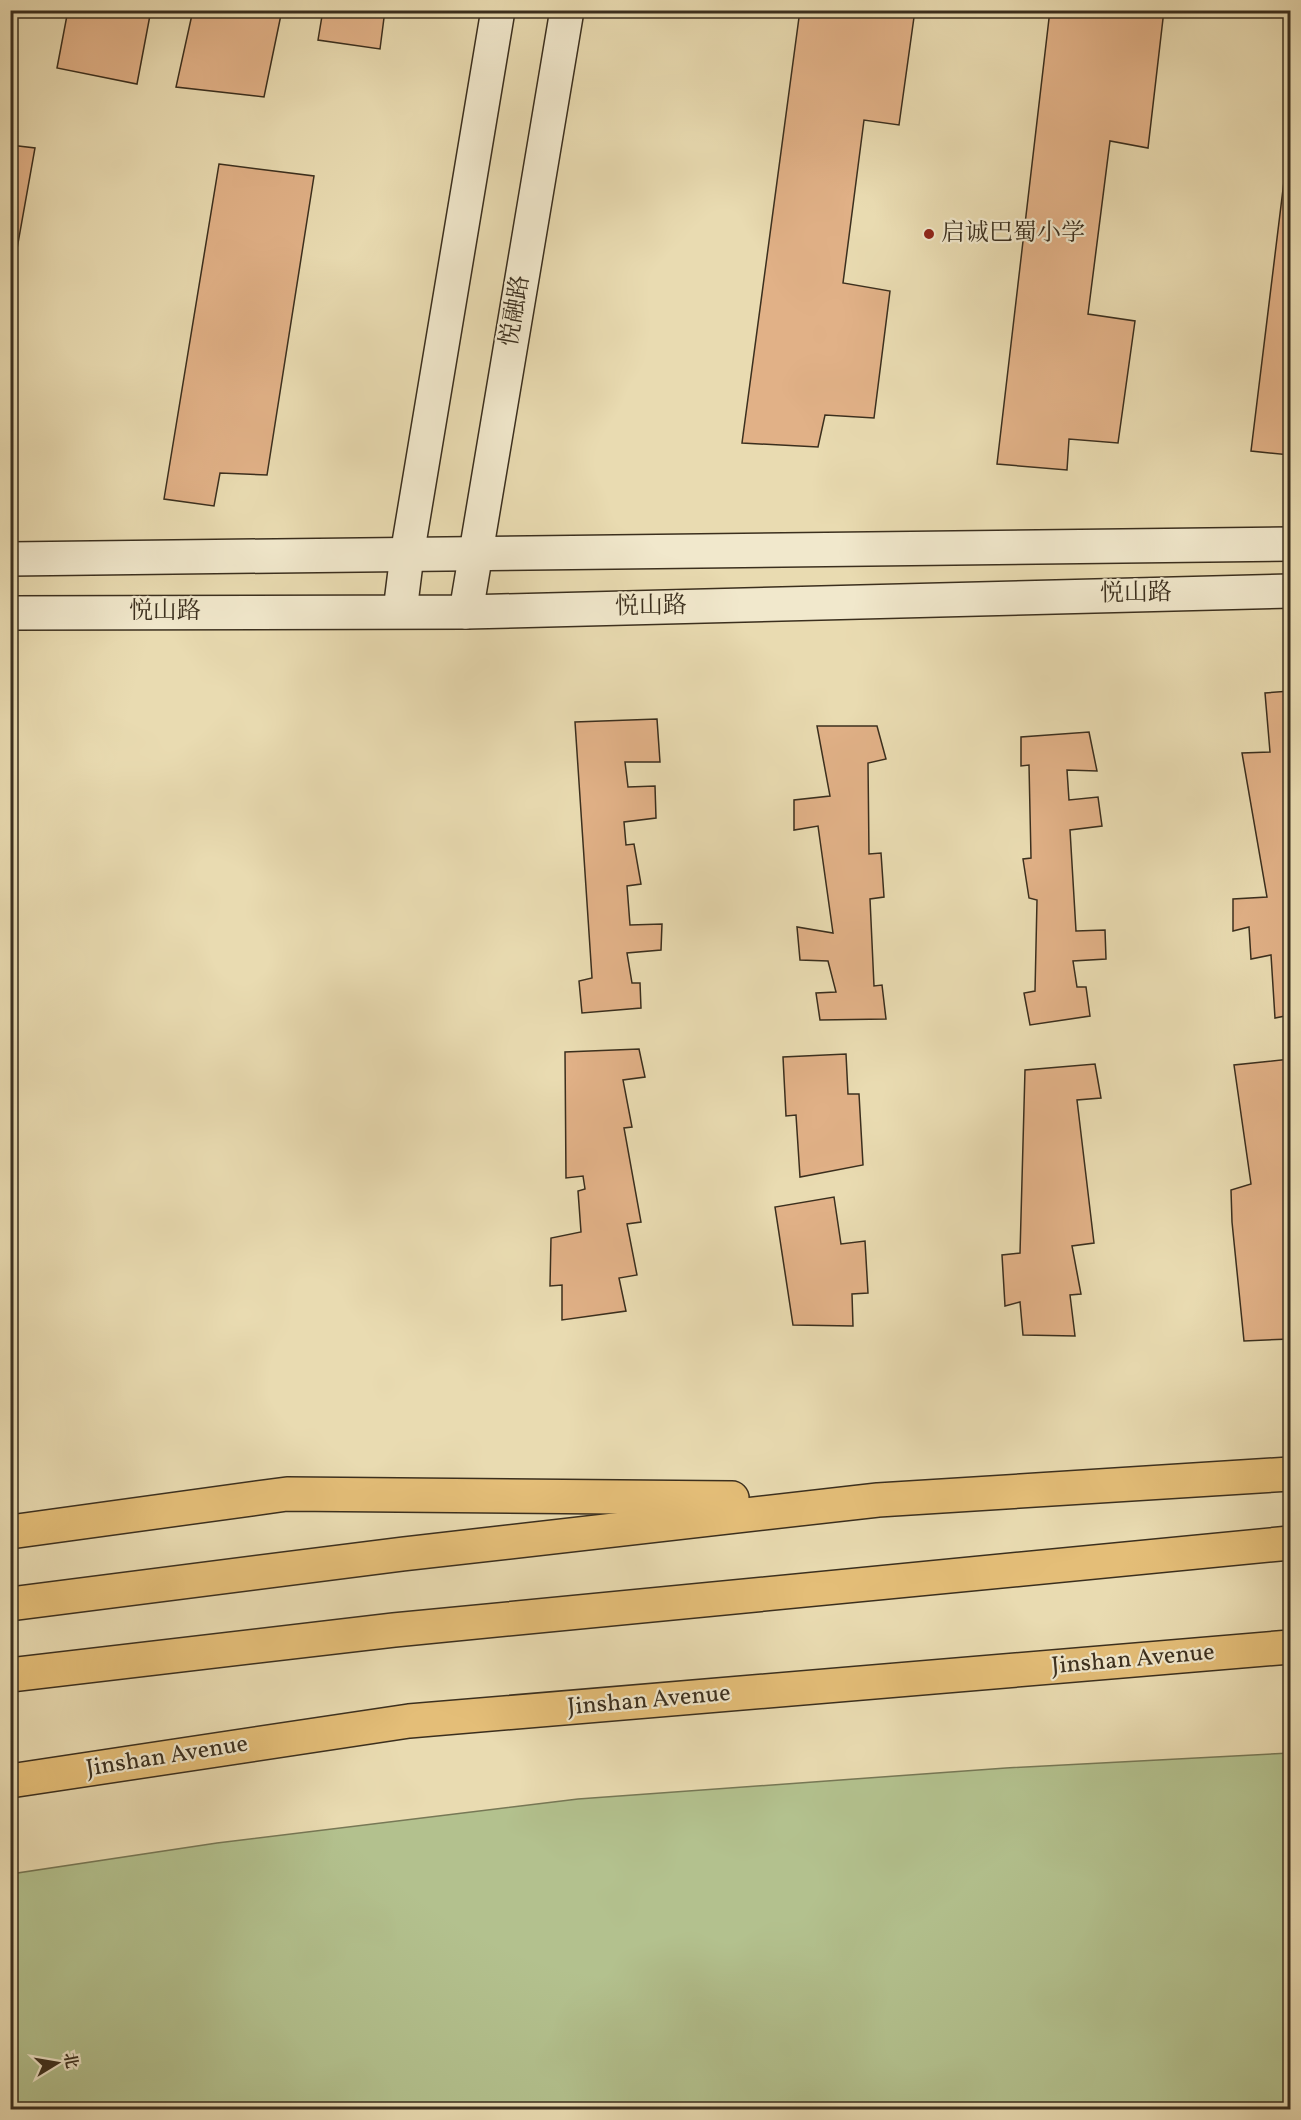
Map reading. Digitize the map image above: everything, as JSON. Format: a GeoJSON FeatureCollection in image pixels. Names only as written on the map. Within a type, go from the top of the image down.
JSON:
{"type":"FeatureCollection","features":[{"type":"Feature","properties":{"kind":"highway"},"geometry":{"type":"LineString","coordinates":[[10,1604],[403,1554],[878,1500],[1290,1474]]}},
{"type":"Feature","properties":{"kind":"highway"},"geometry":{"type":"LineString","coordinates":[[10,1532],[287,1494],[878,1500]]}},
{"type":"Feature","properties":{"kind":"highway"},"geometry":{"type":"LineString","coordinates":[[10,1675],[394,1630],[1290,1542]]}},
{"type":"Feature","properties":{"kind":"highway","name":"Jinshan Avenue"},"geometry":{"type":"LineString","coordinates":[[10,1781],[409,1721],[1290,1647]]}},
{"type":"Feature","properties":{"kind":"main road"},"geometry":{"type":"LineString","coordinates":[[400,611],[407,555],[498,10]]}},
{"type":"Feature","properties":{"kind":"main road","name":"悦融路"},"geometry":{"type":"LineString","coordinates":[[466,612],[567,10]]}},
{"type":"Feature","properties":{"kind":"main road","name":"悦山路"},"geometry":{"type":"LineString","coordinates":[[10,559],[1290,544]]}},
{"type":"Feature","properties":{"kind":"main road","name":"悦山路"},"geometry":{"type":"LineString","coordinates":[[10,613],[466,612],[1290,591]]}},
{"type":"Feature","properties":{"kind":"green space"},"geometry":{"type":"Polygon","coordinates":[[[1290,1753],[1290,2109],[11,2109],[11,1874],[217,1843],[578,1799],[1006,1768],[1290,1753]]]}},
{"type":"Feature","properties":{"kind":"building"},"geometry":{"type":"Polygon","coordinates":[[[10,10],[17,10],[10,40],[10,10]]]}},
{"type":"Feature","properties":{"kind":"building"},"geometry":{"type":"Polygon","coordinates":[[[68,10],[151,10],[137,84],[57,68],[68,10]]]}},
{"type":"Feature","properties":{"kind":"building"},"geometry":{"type":"Polygon","coordinates":[[[193,10],[282,10],[264,97],[176,87],[193,10]]]}},
{"type":"Feature","properties":{"kind":"building"},"geometry":{"type":"Polygon","coordinates":[[[323,10],[385,10],[380,49],[318,40],[323,10]]]}},
{"type":"Feature","properties":{"kind":"building"},"geometry":{"type":"Polygon","coordinates":[[[800,10],[915,10],[899,125],[864,120],[843,283],[890,291],[874,418],[825,415],[818,447],[742,443],[800,10]]]}},
{"type":"Feature","properties":{"kind":"building"},"geometry":{"type":"Polygon","coordinates":[[[1050,10],[1164,10],[1148,148],[1110,141],[1088,314],[1135,321],[1118,443],[1069,439],[1067,470],[997,464],[1050,10]]]}},
{"type":"Feature","properties":{"kind":"building"},"geometry":{"type":"Polygon","coordinates":[[[1290,132],[1290,455],[1251,451],[1290,132]]]}},
{"type":"Feature","properties":{"kind":"building"},"geometry":{"type":"Polygon","coordinates":[[[10,145],[35,148],[10,288],[10,145]]]}},
{"type":"Feature","properties":{"kind":"building"},"geometry":{"type":"Polygon","coordinates":[[[219,164],[314,176],[267,475],[220,473],[214,506],[164,499],[219,164]]]}},
{"type":"Feature","properties":{"kind":"building"},"geometry":{"type":"Polygon","coordinates":[[[1290,691],[1290,1015],[1275,1018],[1271,955],[1251,959],[1249,927],[1233,931],[1233,899],[1267,897],[1242,753],[1270,752],[1265,693],[1290,691]]]}},
{"type":"Feature","properties":{"kind":"building"},"geometry":{"type":"Polygon","coordinates":[[[657,719],[660,762],[625,762],[628,787],[655,786],[656,818],[624,822],[626,845],[634,844],[641,884],[627,886],[630,925],[662,924],[661,950],[627,953],[632,983],[640,983],[641,1008],[582,1013],[579,981],[592,978],[575,722],[657,719]]]}},
{"type":"Feature","properties":{"kind":"building"},"geometry":{"type":"Polygon","coordinates":[[[817,726],[877,726],[886,759],[868,763],[869,854],[881,853],[884,897],[870,899],[874,986],[882,985],[886,1019],[820,1020],[816,993],[836,992],[828,961],[800,960],[797,927],[833,933],[818,826],[794,830],[794,800],[830,796],[817,726]]]}},
{"type":"Feature","properties":{"kind":"building"},"geometry":{"type":"Polygon","coordinates":[[[1089,732],[1097,771],[1067,770],[1069,800],[1098,797],[1102,826],[1070,830],[1076,931],[1105,930],[1106,959],[1073,961],[1077,987],[1086,987],[1090,1016],[1030,1025],[1024,993],[1035,991],[1037,900],[1029,898],[1023,859],[1031,858],[1029,765],[1021,766],[1021,737],[1089,732]]]}},
{"type":"Feature","properties":{"kind":"building"},"geometry":{"type":"Polygon","coordinates":[[[639,1049],[645,1077],[623,1080],[632,1127],[624,1128],[641,1222],[627,1224],[637,1275],[619,1278],[626,1311],[562,1320],[562,1285],[550,1286],[551,1238],[581,1232],[578,1191],[585,1189],[583,1176],[566,1178],[565,1052],[639,1049]]]}},
{"type":"Feature","properties":{"kind":"building"},"geometry":{"type":"Polygon","coordinates":[[[846,1054],[848,1094],[859,1094],[863,1165],[800,1177],[796,1115],[786,1116],[783,1057],[846,1054]]]}},
{"type":"Feature","properties":{"kind":"building"},"geometry":{"type":"Polygon","coordinates":[[[1290,1059],[1290,1339],[1244,1341],[1231,1190],[1251,1184],[1234,1065],[1290,1059]]]}},
{"type":"Feature","properties":{"kind":"building"},"geometry":{"type":"Polygon","coordinates":[[[1095,1064],[1101,1098],[1077,1100],[1094,1243],[1072,1246],[1081,1294],[1070,1295],[1075,1336],[1023,1335],[1020,1302],[1005,1306],[1002,1255],[1020,1253],[1025,1070],[1095,1064]]]}},
{"type":"Feature","properties":{"kind":"building"},"geometry":{"type":"Polygon","coordinates":[[[834,1197],[841,1244],[865,1241],[868,1293],[852,1294],[853,1326],[793,1325],[775,1207],[834,1197]]]}},
{"type":"Feature","properties":{"kind":"place","name":"启诚巴蜀小学"},"geometry":{"type":"Point","coordinates":[929,234]}}]}
